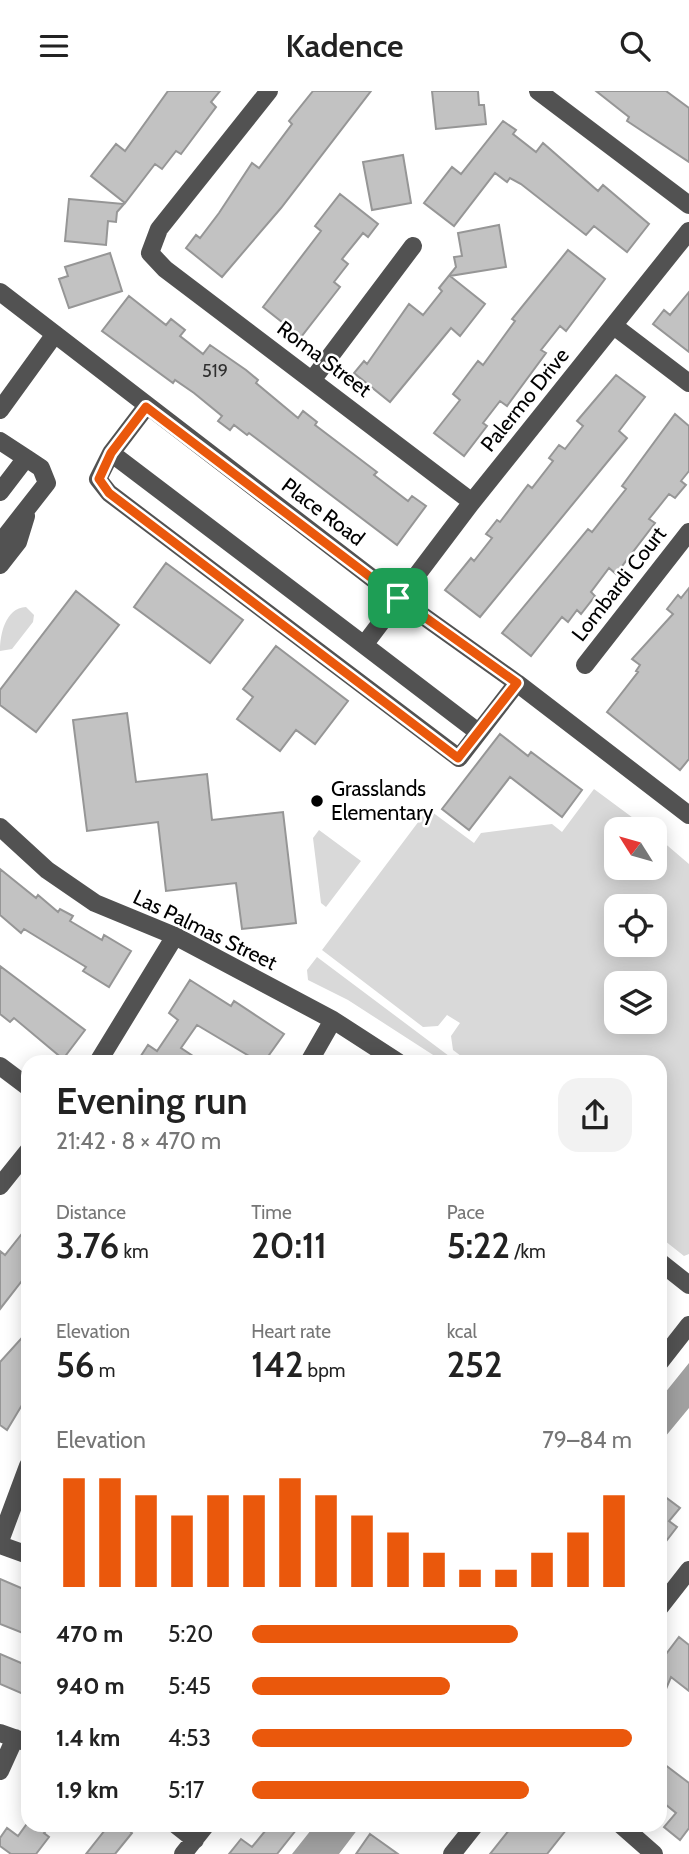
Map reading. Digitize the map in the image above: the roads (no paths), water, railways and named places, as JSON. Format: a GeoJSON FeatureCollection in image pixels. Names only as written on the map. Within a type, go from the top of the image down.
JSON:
{"type":"FeatureCollection","features":[{"type":"Feature","properties":{"kind":"street","name":"Roma Street"},"geometry":{"type":"LineString","coordinates":[[269,91],[159,229],[150,253],[165,269],[472,502]]}},
{"type":"Feature","properties":{"kind":"street"},"geometry":{"type":"LineString","coordinates":[[538,91],[689,205]]}},
{"type":"Feature","properties":{"kind":"street","name":"Palermo Drive"},"geometry":{"type":"LineString","coordinates":[[364,645],[472,502],[689,231]]}},
{"type":"Feature","properties":{"kind":"street"},"geometry":{"type":"LineString","coordinates":[[313,379],[413,246]]}},
{"type":"Feature","properties":{"kind":"street","name":"Place Road"},"geometry":{"type":"LineString","coordinates":[[0,292],[146,407],[398,598],[517,683],[689,815]]}},
{"type":"Feature","properties":{"kind":"street"},"geometry":{"type":"LineString","coordinates":[[614,326],[689,383]]}},
{"type":"Feature","properties":{"kind":"street"},"geometry":{"type":"LineString","coordinates":[[0,410],[55,334]]}},
{"type":"Feature","properties":{"kind":"street"},"geometry":{"type":"LineString","coordinates":[[146,407],[111,453],[99,479],[120,501],[458,758],[517,683]]}},
{"type":"Feature","properties":{"kind":"street"},"geometry":{"type":"LineString","coordinates":[[0,441],[41,468],[47,483],[0,543]]}},
{"type":"Feature","properties":{"kind":"street"},"geometry":{"type":"LineString","coordinates":[[111,453],[478,732]]}},
{"type":"Feature","properties":{"kind":"street"},"geometry":{"type":"LineString","coordinates":[[0,492],[26,458]]}},
{"type":"Feature","properties":{"kind":"street"},"geometry":{"type":"LineString","coordinates":[[0,565],[18,542],[29,505]]}},
{"type":"Feature","properties":{"kind":"street","name":"Lombardi Court"},"geometry":{"type":"LineString","coordinates":[[584,665],[689,532]]}},
{"type":"Feature","properties":{"kind":"street","name":"Las Palmas Street"},"geometry":{"type":"LineString","coordinates":[[0,827],[47,870],[95,903],[175,936],[333,1020],[387,1055]]}},
{"type":"Feature","properties":{"kind":"street"},"geometry":{"type":"LineString","coordinates":[[102,1055],[175,936]]}},
{"type":"Feature","properties":{"kind":"street"},"geometry":{"type":"LineString","coordinates":[[313,1055],[333,1020]]}},
{"type":"Feature","properties":{"kind":"street"},"geometry":{"type":"LineString","coordinates":[[0,1066],[21,1082]]}},
{"type":"Feature","properties":{"kind":"street"},"geometry":{"type":"LineString","coordinates":[[0,1186],[21,1160]]}},
{"type":"Feature","properties":{"kind":"street"},"geometry":{"type":"LineString","coordinates":[[667,1268],[689,1285]]}},
{"type":"Feature","properties":{"kind":"street"},"geometry":{"type":"LineString","coordinates":[[667,1353],[689,1325]]}},
{"type":"Feature","properties":{"kind":"street"},"geometry":{"type":"LineString","coordinates":[[21,1485],[0,1543],[21,1552]]}},
{"type":"Feature","properties":{"kind":"street"},"geometry":{"type":"LineString","coordinates":[[667,1598],[689,1570]]}},
{"type":"Feature","properties":{"kind":"street"},"geometry":{"type":"LineString","coordinates":[[0,1771],[14,1738]]}},
{"type":"Feature","properties":{"kind":"street"},"geometry":{"type":"LineString","coordinates":[[189,1847],[201,1832]]}},
{"type":"Feature","properties":{"kind":"street"},"geometry":{"type":"LineString","coordinates":[[452,1854],[469,1832]]}},
{"type":"Feature","properties":{"kind":"street"},"geometry":{"type":"LineString","coordinates":[[629,1832],[654,1854]]}},
{"type":"Feature","properties":{"kind":"place","name":"Grasslands Elementary"},"geometry":{"type":"Point","coordinates":[317,801]}}]}
